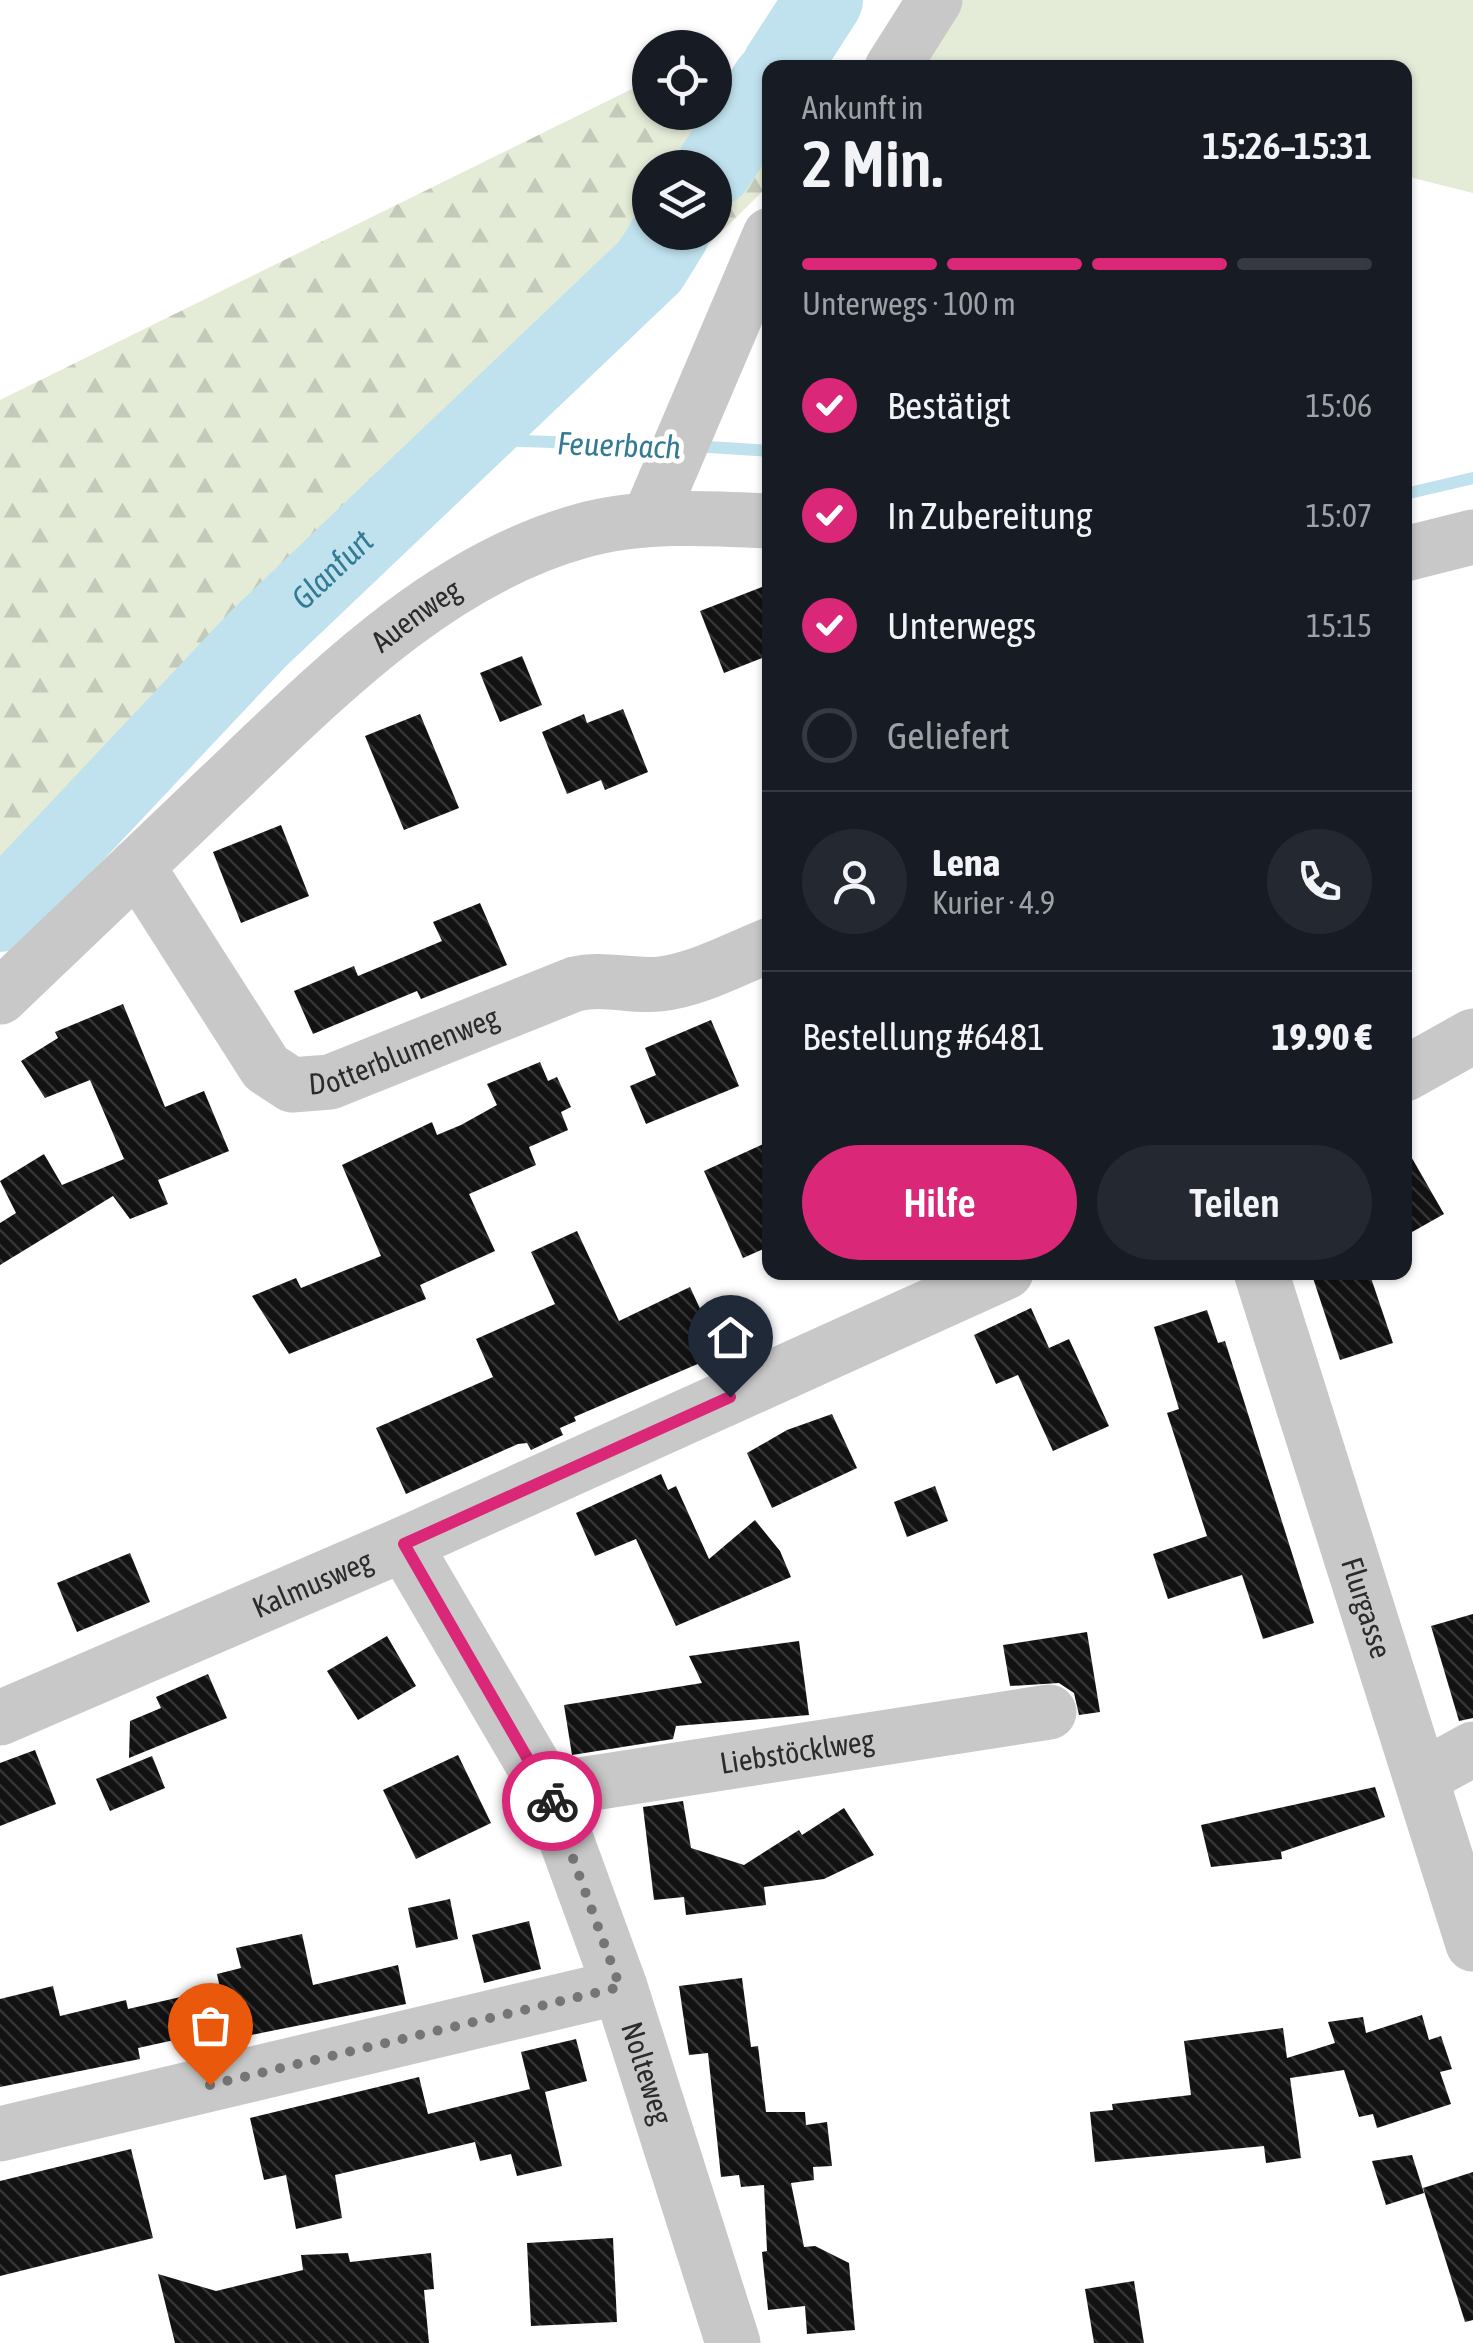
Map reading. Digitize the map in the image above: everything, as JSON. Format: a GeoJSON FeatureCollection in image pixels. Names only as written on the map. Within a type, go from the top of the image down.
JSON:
{"type":"FeatureCollection","features":[{"type":"Feature","properties":{"kind":"street"},"geometry":{"type":"LineString","coordinates":[[897,60],[935,0]]}},
{"type":"Feature","properties":{"kind":"street"},"geometry":{"type":"LineString","coordinates":[[656,504],[762,254]]}},
{"type":"Feature","properties":{"kind":"street","name":"Auenweg"},"geometry":{"type":"LineString","coordinates":[[0,997],[320,692],[432,602],[500,563],[656,504],[762,521]]}},
{"type":"Feature","properties":{"kind":"street"},"geometry":{"type":"LineString","coordinates":[[1412,552],[1473,536]]}},
{"type":"Feature","properties":{"kind":"street","name":"Dotterblumenweg"},"geometry":{"type":"LineString","coordinates":[[136,866],[266,1068],[292,1085],[330,1082],[574,984],[592,980],[657,985],[680,980],[762,947]]}},
{"type":"Feature","properties":{"kind":"street"},"geometry":{"type":"LineString","coordinates":[[1412,1070],[1473,1036]]}},
{"type":"Feature","properties":{"kind":"street","name":"Kalmusweg"},"geometry":{"type":"LineString","coordinates":[[0,1718],[404,1544],[988,1280]]}},
{"type":"Feature","properties":{"kind":"street","name":"Flurgasse"},"geometry":{"type":"LineString","coordinates":[[1264,1280],[1473,1944]]}},
{"type":"Feature","properties":{"kind":"street","name":"Nolteweg"},"geometry":{"type":"LineString","coordinates":[[404,1544],[548,1790],[620,1987],[733,2343]]}},
{"type":"Feature","properties":{"kind":"street","name":"Liebstöcklweg"},"geometry":{"type":"LineString","coordinates":[[548,1790],[1049,1712]]}},
{"type":"Feature","properties":{"kind":"street"},"geometry":{"type":"LineString","coordinates":[[1422,1777],[1473,1749]]}},
{"type":"Feature","properties":{"kind":"street"},"geometry":{"type":"LineString","coordinates":[[0,2134],[620,1987]]}},
{"type":"Feature","properties":{"kind":"green space"},"geometry":{"type":"Polygon","coordinates":[[[935,0],[1473,0],[1473,193],[1412,178],[1412,60],[897,60],[935,0]]]}},
{"type":"Feature","properties":{"kind":"green space"},"geometry":{"type":"Polygon","coordinates":[[[632,89],[632,130],[725,130],[762,149],[762,192],[732,221],[732,150],[632,150],[632,250],[703,250],[0,943],[0,400],[632,89]]]}},
{"type":"Feature","properties":{"kind":"building"},"geometry":{"type":"Polygon","coordinates":[[[762,587],[762,658],[724,673],[700,611],[762,587]]]}},
{"type":"Feature","properties":{"kind":"building"},"geometry":{"type":"Polygon","coordinates":[[[522,656],[542,705],[500,722],[480,673],[522,656]]]}},
{"type":"Feature","properties":{"kind":"building"},"geometry":{"type":"Polygon","coordinates":[[[623,709],[648,772],[605,790],[601,780],[567,794],[542,732],[584,714],[587,723],[623,709]]]}},
{"type":"Feature","properties":{"kind":"building"},"geometry":{"type":"Polygon","coordinates":[[[420,714],[459,808],[404,830],[365,736],[420,714]]]}},
{"type":"Feature","properties":{"kind":"building"},"geometry":{"type":"Polygon","coordinates":[[[281,825],[309,896],[241,923],[213,852],[281,825]]]}},
{"type":"Feature","properties":{"kind":"building"},"geometry":{"type":"Polygon","coordinates":[[[480,903],[507,965],[421,999],[417,991],[313,1034],[294,991],[354,966],[358,976],[442,941],[433,922],[480,903]]]}},
{"type":"Feature","properties":{"kind":"building"},"geometry":{"type":"Polygon","coordinates":[[[123,1004],[165,1107],[204,1091],[229,1151],[158,1180],[168,1204],[130,1219],[113,1196],[0,1265],[0,1223],[16,1213],[0,1181],[44,1154],[62,1185],[124,1159],[90,1080],[45,1098],[21,1061],[58,1038],[55,1032],[123,1004]]]}},
{"type":"Feature","properties":{"kind":"building"},"geometry":{"type":"Polygon","coordinates":[[[711,1020],[739,1086],[646,1124],[630,1086],[656,1075],[645,1048],[711,1020]]]}},
{"type":"Feature","properties":{"kind":"building"},"geometry":{"type":"Polygon","coordinates":[[[540,1062],[548,1081],[557,1077],[571,1107],[561,1112],[568,1130],[529,1147],[536,1165],[469,1194],[495,1251],[420,1285],[426,1299],[289,1354],[252,1296],[296,1278],[301,1288],[381,1256],[342,1165],[432,1122],[437,1135],[461,1125],[497,1105],[487,1084],[540,1062]]]}},
{"type":"Feature","properties":{"kind":"building"},"geometry":{"type":"Polygon","coordinates":[[[762,1145],[762,1250],[743,1258],[704,1171],[762,1145]]]}},
{"type":"Feature","properties":{"kind":"building"},"geometry":{"type":"Polygon","coordinates":[[[1412,1158],[1444,1214],[1412,1232],[1412,1158]]]}},
{"type":"Feature","properties":{"kind":"building"},"geometry":{"type":"Polygon","coordinates":[[[577,1231],[619,1321],[690,1287],[721,1354],[574,1417],[576,1421],[560,1428],[563,1435],[531,1450],[527,1443],[518,1444],[406,1494],[376,1428],[493,1377],[476,1339],[555,1304],[531,1252],[577,1231]]]}},
{"type":"Feature","properties":{"kind":"building"},"geometry":{"type":"Polygon","coordinates":[[[1314,1280],[1372,1280],[1393,1343],[1340,1360],[1314,1280]]]}},
{"type":"Feature","properties":{"kind":"building"},"geometry":{"type":"Polygon","coordinates":[[[1031,1308],[1049,1348],[1069,1339],[1109,1426],[1053,1451],[1018,1375],[996,1384],[974,1335],[1031,1308]]]}},
{"type":"Feature","properties":{"kind":"building"},"geometry":{"type":"Polygon","coordinates":[[[1207,1310],[1218,1343],[1225,1341],[1314,1623],[1263,1639],[1242,1575],[1168,1599],[1153,1554],[1207,1536],[1167,1413],[1179,1409],[1154,1327],[1207,1310]]]}},
{"type":"Feature","properties":{"kind":"building"},"geometry":{"type":"Polygon","coordinates":[[[832,1414],[857,1468],[772,1508],[747,1453],[787,1430],[832,1414]]]}},
{"type":"Feature","properties":{"kind":"building"},"geometry":{"type":"Polygon","coordinates":[[[661,1474],[668,1490],[676,1486],[709,1559],[755,1520],[780,1551],[791,1577],[676,1626],[636,1539],[595,1556],[576,1513],[661,1474]]]}},
{"type":"Feature","properties":{"kind":"building"},"geometry":{"type":"Polygon","coordinates":[[[935,1486],[948,1521],[907,1537],[894,1502],[935,1486]]]}},
{"type":"Feature","properties":{"kind":"building"},"geometry":{"type":"Polygon","coordinates":[[[130,1553],[150,1602],[77,1632],[57,1583],[130,1553]]]}},
{"type":"Feature","properties":{"kind":"building"},"geometry":{"type":"Polygon","coordinates":[[[1473,1614],[1473,1718],[1459,1721],[1431,1626],[1473,1614]]]}},
{"type":"Feature","properties":{"kind":"building"},"geometry":{"type":"Polygon","coordinates":[[[1087,1632],[1100,1712],[1079,1715],[1074,1693],[1059,1683],[1010,1686],[1003,1645],[1087,1632]]]}},
{"type":"Feature","properties":{"kind":"building"},"geometry":{"type":"Polygon","coordinates":[[[387,1636],[416,1686],[358,1720],[327,1671],[387,1636]]]}},
{"type":"Feature","properties":{"kind":"building"},"geometry":{"type":"Polygon","coordinates":[[[799,1641],[809,1715],[676,1726],[673,1739],[572,1755],[564,1705],[702,1683],[689,1656],[799,1641]]]}},
{"type":"Feature","properties":{"kind":"building"},"geometry":{"type":"Polygon","coordinates":[[[208,1674],[227,1718],[129,1758],[130,1721],[161,1708],[156,1697],[208,1674]]]}},
{"type":"Feature","properties":{"kind":"building"},"geometry":{"type":"Polygon","coordinates":[[[35,1750],[56,1804],[0,1826],[0,1763],[35,1750]]]}},
{"type":"Feature","properties":{"kind":"building"},"geometry":{"type":"Polygon","coordinates":[[[458,1755],[491,1823],[416,1859],[383,1790],[458,1755]]]}},
{"type":"Feature","properties":{"kind":"building"},"geometry":{"type":"Polygon","coordinates":[[[152,1756],[165,1788],[110,1811],[96,1779],[152,1756]]]}},
{"type":"Feature","properties":{"kind":"building"},"geometry":{"type":"Polygon","coordinates":[[[1375,1787],[1385,1817],[1281,1852],[1282,1859],[1211,1867],[1201,1825],[1375,1787]]]}},
{"type":"Feature","properties":{"kind":"building"},"geometry":{"type":"Polygon","coordinates":[[[683,1801],[691,1848],[744,1865],[799,1830],[802,1835],[844,1808],[874,1855],[824,1879],[764,1887],[766,1905],[686,1915],[684,1897],[654,1900],[643,1807],[683,1801]]]}},
{"type":"Feature","properties":{"kind":"building"},"geometry":{"type":"Polygon","coordinates":[[[450,1899],[458,1939],[416,1948],[408,1908],[450,1899]]]}},
{"type":"Feature","properties":{"kind":"building"},"geometry":{"type":"Polygon","coordinates":[[[529,1921],[541,1969],[484,1983],[472,1935],[529,1921]]]}},
{"type":"Feature","properties":{"kind":"building"},"geometry":{"type":"Polygon","coordinates":[[[302,1934],[313,1985],[398,1965],[406,2004],[231,2039],[229,2028],[138,2048],[140,2059],[0,2087],[0,1999],[53,1986],[60,2016],[126,2000],[128,2009],[220,1988],[217,1974],[241,1968],[236,1948],[302,1934]]]}},
{"type":"Feature","properties":{"kind":"building"},"geometry":{"type":"Polygon","coordinates":[[[742,1978],[751,2047],[758,2046],[766,2112],[805,2112],[806,2125],[827,2122],[832,2166],[813,2167],[814,2180],[791,2183],[804,2247],[815,2246],[849,2263],[855,2330],[807,2334],[805,2306],[768,2310],[762,2252],[767,2251],[764,2185],[741,2187],[739,2175],[721,2177],[708,2053],[689,2055],[679,1986],[742,1978]]]}},
{"type":"Feature","properties":{"kind":"building"},"geometry":{"type":"Polygon","coordinates":[[[1422,2015],[1429,2040],[1441,2036],[1452,2069],[1440,2072],[1451,2104],[1377,2128],[1373,2114],[1359,2117],[1344,2070],[1290,2078],[1301,2158],[1266,2163],[1264,2146],[1095,2162],[1090,2112],[1113,2110],[1112,2104],[1191,2095],[1184,2041],[1283,2028],[1287,2058],[1335,2043],[1328,2022],[1363,2017],[1366,2033],[1422,2015]]]}},
{"type":"Feature","properties":{"kind":"building"},"geometry":{"type":"Polygon","coordinates":[[[576,2039],[587,2081],[545,2092],[562,2166],[517,2176],[511,2154],[480,2161],[475,2142],[335,2175],[342,2218],[296,2229],[286,2175],[264,2180],[250,2118],[419,2077],[428,2114],[530,2089],[521,2052],[576,2039]]]}},
{"type":"Feature","properties":{"kind":"building"},"geometry":{"type":"Polygon","coordinates":[[[131,2149],[153,2238],[0,2276],[0,2181],[131,2149]]]}},
{"type":"Feature","properties":{"kind":"building"},"geometry":{"type":"Polygon","coordinates":[[[1412,2155],[1424,2193],[1386,2205],[1372,2161],[1412,2155]]]}},
{"type":"Feature","properties":{"kind":"building"},"geometry":{"type":"Polygon","coordinates":[[[1473,2172],[1473,2320],[1465,2322],[1423,2188],[1473,2172]]]}},
{"type":"Feature","properties":{"kind":"building"},"geometry":{"type":"Polygon","coordinates":[[[613,2238],[617,2322],[531,2326],[527,2243],[613,2238]]]}},
{"type":"Feature","properties":{"kind":"building"},"geometry":{"type":"Polygon","coordinates":[[[348,2253],[350,2262],[431,2253],[434,2289],[424,2290],[429,2343],[175,2343],[158,2274],[216,2291],[303,2270],[301,2255],[348,2253]]]}},
{"type":"Feature","properties":{"kind":"building"},"geometry":{"type":"Polygon","coordinates":[[[1134,2281],[1144,2343],[1094,2343],[1085,2289],[1134,2281]]]}},
{"type":"Feature","properties":{"kind":"waterway","name":"Glanfurt"},"geometry":{"type":"LineString","coordinates":[[785,60],[824,0]]}},
{"type":"Feature","properties":{"kind":"waterway","name":"Glanfurt"},"geometry":{"type":"LineString","coordinates":[[726,150],[762,94]]}},
{"type":"Feature","properties":{"kind":"waterway","name":"Glanfurt"},"geometry":{"type":"LineString","coordinates":[[0,913],[257,640],[650,266],[660,250]]}},
{"type":"Feature","properties":{"kind":"waterway","name":"Feuerbach"},"geometry":{"type":"LineString","coordinates":[[468,439],[668,446]]}},
{"type":"Feature","properties":{"kind":"waterway","name":"Feuerbach"},"geometry":{"type":"LineString","coordinates":[[693,446],[762,450]]}},
{"type":"Feature","properties":{"kind":"waterway","name":"Feuerbach"},"geometry":{"type":"LineString","coordinates":[[1412,492],[1473,478]]}},
{"type":"Feature","properties":{"kind":"way so far"},"geometry":{"type":"LineString","coordinates":[[210,2085],[620,1987],[552,1801]]}},
{"type":"Feature","properties":{"kind":"route"},"geometry":{"type":"LineString","coordinates":[[552,1801],[404,1544],[730,1397]]}}]}
